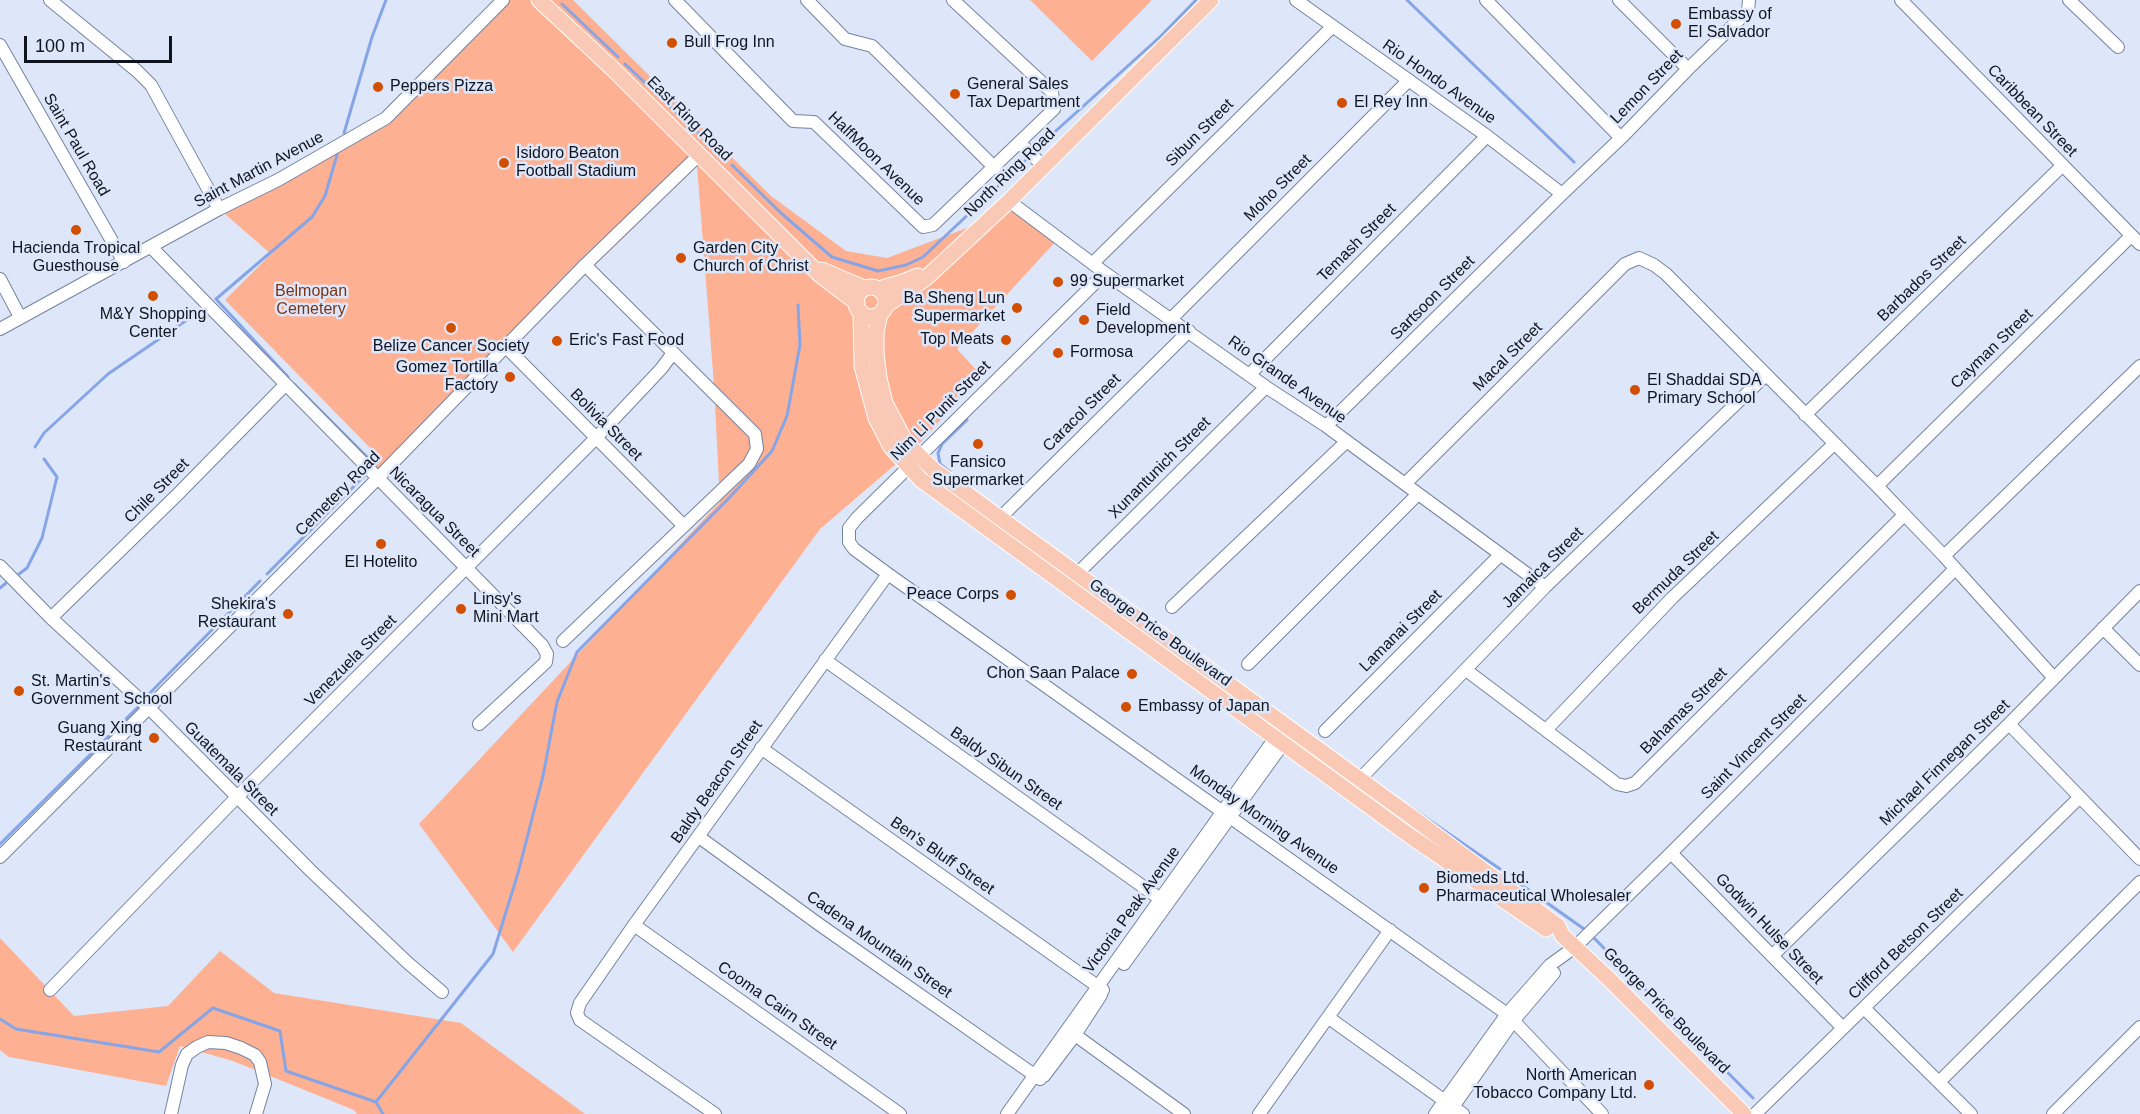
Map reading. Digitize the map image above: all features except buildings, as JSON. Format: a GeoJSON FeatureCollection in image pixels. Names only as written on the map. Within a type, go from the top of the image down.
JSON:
{"type":"FeatureCollection","features":[{"type":"Feature","properties":{"kind":"main road","name":"East Ring Road"},"geometry":{"type":"LineString","coordinates":[[539,0],[597,53],[811,266]]}},
{"type":"Feature","properties":{"kind":"main road","name":"North Ring Road"},"geometry":{"type":"LineString","coordinates":[[883,310],[920,283],[1009,201],[1210,0]]}},
{"type":"Feature","properties":{"kind":"main road"},"geometry":{"type":"LineString","coordinates":[[811,266],[885,296],[883,310],[870,316],[811,266]]}},
{"type":"Feature","properties":{"kind":"main road","name":"North Ring Road"},"geometry":{"type":"LineString","coordinates":[[872,289],[903,282],[934,269]]}},
{"type":"Feature","properties":{"kind":"main road"},"geometry":{"type":"LineString","coordinates":[[859,308],[858,294],[872,289]]}},
{"type":"Feature","properties":{"kind":"main road","name":"George Price Boulevard"},"geometry":{"type":"LineString","coordinates":[[859,308],[861,350],[875,393],[883,435],[908,468],[934,490],[1124,630],[1279,741],[1354,786],[1558,926],[1562,935],[1744,1114]]}},
{"type":"Feature","properties":{"kind":"main road","name":"George Price Boulevard"},"geometry":{"type":"LineString","coordinates":[[883,310],[876,332],[875,393],[885,403],[898,431],[919,457],[945,480],[1288,728],[1354,786]]}},
{"type":"Feature","properties":{"kind":"main road"},"geometry":{"type":"LineString","coordinates":[[1124,630],[1134,617]]}},
{"type":"Feature","properties":{"kind":"street"},"geometry":{"type":"LineString","coordinates":[[50,0],[151,85],[219,209]]}},
{"type":"Feature","properties":{"kind":"street","name":"Saint Martin Avenue"},"geometry":{"type":"LineString","coordinates":[[0,329],[219,209],[278,180],[386,118],[503,0]]}},
{"type":"Feature","properties":{"kind":"street","name":"HalfMoon Avenue"},"geometry":{"type":"LineString","coordinates":[[675,0],[794,121],[814,122],[923,227],[933,225],[995,168]]}},
{"type":"Feature","properties":{"kind":"street"},"geometry":{"type":"LineString","coordinates":[[807,0],[845,39],[873,46],[995,168],[1054,109],[1052,92],[953,0]]}},
{"type":"Feature","properties":{"kind":"street","name":"Rio Hondo Avenue"},"geometry":{"type":"LineString","coordinates":[[1296,0],[1487,136],[1562,194]]}},
{"type":"Feature","properties":{"kind":"street"},"geometry":{"type":"LineString","coordinates":[[1486,0],[1621,138]]}},
{"type":"Feature","properties":{"kind":"street"},"geometry":{"type":"LineString","coordinates":[[1619,0],[1688,69]]}},
{"type":"Feature","properties":{"kind":"street","name":"Lemon Street"},"geometry":{"type":"LineString","coordinates":[[1562,194],[1748,11],[1749,0]]}},
{"type":"Feature","properties":{"kind":"street","name":"Caribbean Street"},"geometry":{"type":"LineString","coordinates":[[1901,0],[2136,240]]}},
{"type":"Feature","properties":{"kind":"street"},"geometry":{"type":"LineString","coordinates":[[2069,0],[2118,47]]}},
{"type":"Feature","properties":{"kind":"street","name":"Sibun Street"},"geometry":{"type":"LineString","coordinates":[[1093,263],[1332,27]]}},
{"type":"Feature","properties":{"kind":"street","name":"Saint Paul Road"},"geometry":{"type":"LineString","coordinates":[[0,45],[124,262]]}},
{"type":"Feature","properties":{"kind":"street","name":"Moho Street"},"geometry":{"type":"LineString","coordinates":[[1171,319],[1409,80]]}},
{"type":"Feature","properties":{"kind":"street","name":"Temash Street"},"geometry":{"type":"LineString","coordinates":[[1250,374],[1487,136]]}},
{"type":"Feature","properties":{"kind":"street"},"geometry":{"type":"LineString","coordinates":[[1020,142],[1043,166]]}},
{"type":"Feature","properties":{"kind":"street","name":"Cemetery Road"},"geometry":{"type":"LineString","coordinates":[[0,857],[378,478],[585,265],[700,154]]}},
{"type":"Feature","properties":{"kind":"street","name":"Barbados Street"},"geometry":{"type":"LineString","coordinates":[[1805,415],[2062,166]]}},
{"type":"Feature","properties":{"kind":"street","name":"Sartsoon Street"},"geometry":{"type":"LineString","coordinates":[[1326,426],[1562,194]]}},
{"type":"Feature","properties":{"kind":"street","name":"Rio Grande Avenue"},"geometry":{"type":"LineString","coordinates":[[1009,201],[1105,273],[1266,387],[1326,426],[1545,587]]}},
{"type":"Feature","properties":{"kind":"street","name":"Cayman Street"},"geometry":{"type":"LineString","coordinates":[[1876,486],[2136,240]]}},
{"type":"Feature","properties":{"kind":"street","name":"Nicaragua Street"},"geometry":{"type":"LineString","coordinates":[[152,247],[542,645],[547,654],[546,662],[479,724]]}},
{"type":"Feature","properties":{"kind":"street","name":"Macal Street"},"geometry":{"type":"LineString","coordinates":[[1405,484],[1625,264],[1639,258],[1666,274],[1766,375]]}},
{"type":"Feature","properties":{"kind":"street"},"geometry":{"type":"LineString","coordinates":[[563,641],[749,464],[757,449],[755,434],[585,265]]}},
{"type":"Feature","properties":{"kind":"street","name":"Nim Li Punit Street"},"geometry":{"type":"LineString","coordinates":[[888,574],[854,549],[849,542],[849,528],[1105,273]]}},
{"type":"Feature","properties":{"kind":"street"},"geometry":{"type":"LineString","coordinates":[[0,279],[20,317]]}},
{"type":"Feature","properties":{"kind":"street","name":"Caracol Street"},"geometry":{"type":"LineString","coordinates":[[999,519],[1189,331]]}},
{"type":"Feature","properties":{"kind":"street","name":"Bolivia Street"},"geometry":{"type":"LineString","coordinates":[[506,347],[684,526]]}},
{"type":"Feature","properties":{"kind":"street","name":"Venezuela Street"},"geometry":{"type":"LineString","coordinates":[[50,990],[236,798],[595,439],[674,353]]}},
{"type":"Feature","properties":{"kind":"street"},"geometry":{"type":"LineString","coordinates":[[1944,556],[2140,366]]}},
{"type":"Feature","properties":{"kind":"street"},"geometry":{"type":"LineString","coordinates":[[1766,375],[1944,556],[2054,678]]}},
{"type":"Feature","properties":{"kind":"street","name":"Jamaica Street"},"geometry":{"type":"LineString","coordinates":[[1354,786],[1545,587],[1766,375]]}},
{"type":"Feature","properties":{"kind":"street","name":"Chile Street"},"geometry":{"type":"LineString","coordinates":[[51,618],[285,385]]}},
{"type":"Feature","properties":{"kind":"street","name":"Xunantunich Street"},"geometry":{"type":"LineString","coordinates":[[1078,573],[1266,387]]}},
{"type":"Feature","properties":{"kind":"street"},"geometry":{"type":"LineString","coordinates":[[1172,606],[1346,442]]}},
{"type":"Feature","properties":{"kind":"street","name":"Bermuda Street"},"geometry":{"type":"LineString","coordinates":[[1545,730],[1672,598],[1834,444]]}},
{"type":"Feature","properties":{"kind":"street"},"geometry":{"type":"LineString","coordinates":[[1248,664],[1418,494]]}},
{"type":"Feature","properties":{"kind":"street","name":"Bahamas Street"},"geometry":{"type":"LineString","coordinates":[[1466,670],[1617,784],[1626,786],[1635,783],[1904,514]]}},
{"type":"Feature","properties":{"kind":"street","name":"Lamanai Street"},"geometry":{"type":"LineString","coordinates":[[1325,731],[1500,555]]}},
{"type":"Feature","properties":{"kind":"street","name":"Guatemala Street"},"geometry":{"type":"LineString","coordinates":[[0,566],[51,618],[149,708],[236,798],[394,951],[442,992]]}},
{"type":"Feature","properties":{"kind":"street","name":"Saint Vincent Street"},"geometry":{"type":"LineString","coordinates":[[1435,1114],[1452,1109],[1511,1017],[1550,965],[1575,947],[1671,854],[1955,569]]}},
{"type":"Feature","properties":{"kind":"street","name":"Baldy Beacon Street"},"geometry":{"type":"LineString","coordinates":[[715,1114],[580,1020],[577,1013],[580,1003],[888,574]]}},
{"type":"Feature","properties":{"kind":"street","name":"Monday Morning Avenue"},"geometry":{"type":"LineString","coordinates":[[888,574],[1511,1017],[1602,1114]]}},
{"type":"Feature","properties":{"kind":"street","name":"Michael Finnegan Street"},"geometry":{"type":"LineString","coordinates":[[1772,956],[2009,724],[2140,591]]}},
{"type":"Feature","properties":{"kind":"street"},"geometry":{"type":"LineString","coordinates":[[2103,628],[2140,665]]}},
{"type":"Feature","properties":{"kind":"street","name":"Baldy Sibun Street"},"geometry":{"type":"LineString","coordinates":[[825,660],[1164,902]]}},
{"type":"Feature","properties":{"kind":"street"},"geometry":{"type":"LineString","coordinates":[[2009,724],[2140,859]]}},
{"type":"Feature","properties":{"kind":"street","name":"Victoria Peak Avenue"},"geometry":{"type":"LineString","coordinates":[[1072,1032],[1101,988],[1288,728]]}},
{"type":"Feature","properties":{"kind":"street","name":"Ben's Bluff Street"},"geometry":{"type":"LineString","coordinates":[[761,748],[1101,988]]}},
{"type":"Feature","properties":{"kind":"street","name":"Clifford Betson Street"},"geometry":{"type":"LineString","coordinates":[[1755,1114],[2080,797]]}},
{"type":"Feature","properties":{"kind":"street","name":"Cadena Mountain Street"},"geometry":{"type":"LineString","coordinates":[[699,837],[820,925],[1038,1077]]}},
{"type":"Feature","properties":{"kind":"street","name":"Godwin Hulse Street"},"geometry":{"type":"LineString","coordinates":[[1671,854],[1843,1028]]}},
{"type":"Feature","properties":{"kind":"street"},"geometry":{"type":"LineString","coordinates":[[1938,1082],[2140,882]]}},
{"type":"Feature","properties":{"kind":"street","name":"Cooma Cairn Street"},"geometry":{"type":"LineString","coordinates":[[634,925],[900,1114]]}},
{"type":"Feature","properties":{"kind":"street"},"geometry":{"type":"LineString","coordinates":[[1264,1112],[1390,930]]}},
{"type":"Feature","properties":{"kind":"street"},"geometry":{"type":"LineString","coordinates":[[1864,1008],[1971,1114]]}},
{"type":"Feature","properties":{"kind":"street"},"geometry":{"type":"LineString","coordinates":[[1329,1018],[1452,1109]]}},
{"type":"Feature","properties":{"kind":"street"},"geometry":{"type":"LineString","coordinates":[[2053,1114],[2140,1027]]}},
{"type":"Feature","properties":{"kind":"street"},"geometry":{"type":"LineString","coordinates":[[1008,1114],[1072,1032],[1184,1114]]}},
{"type":"Feature","properties":{"kind":"street"},"geometry":{"type":"LineString","coordinates":[[171,1114],[182,1065],[187,1054],[208,1042],[226,1043],[241,1048],[255,1055],[260,1062],[265,1084],[255,1114]]}},
{"type":"Feature","properties":{"kind":"street"},"geometry":{"type":"LineString","coordinates":[[1018,1114],[1038,1077]]}},
{"type":"Feature","properties":{"kind":"green space","name":"Belmopan Cemetery"},"geometry":{"type":"Polygon","coordinates":[[[501,0],[573,0],[771,196],[846,251],[887,258],[1012,211],[1057,240],[957,349],[981,375],[918,445],[820,529],[513,952],[419,824],[720,502],[714,385],[697,166],[378,476],[370,470],[380,458],[225,300],[271,254],[225,214],[386,122],[501,0]]]}},
{"type":"Feature","properties":{"kind":"green space"},"geometry":{"type":"Polygon","coordinates":[[[1030,0],[1150,0],[1151,1],[1092,61],[1030,0]]]}},
{"type":"Feature","properties":{"kind":"green space"},"geometry":{"type":"Polygon","coordinates":[[[0,938],[74,1016],[168,1006],[220,951],[274,993],[461,1023],[585,1114],[357,1114],[354,1110],[233,1061],[180,1046],[166,1086],[9,1057],[0,1050],[0,938]]]}},
{"type":"Feature","properties":{"kind":"waterway"},"geometry":{"type":"LineString","coordinates":[[344,133],[372,37],[386,0]]}},
{"type":"Feature","properties":{"kind":"waterway"},"geometry":{"type":"LineString","coordinates":[[1038,147],[1161,36],[1196,0]]}},
{"type":"Feature","properties":{"kind":"waterway"},"geometry":{"type":"LineString","coordinates":[[1407,0],[1574,162]]}},
{"type":"Feature","properties":{"kind":"waterway"},"geometry":{"type":"LineString","coordinates":[[562,4],[618,57]]}},
{"type":"Feature","properties":{"kind":"waterway"},"geometry":{"type":"LineString","coordinates":[[625,64],[720,153]]}},
{"type":"Feature","properties":{"kind":"waterway"},"geometry":{"type":"LineString","coordinates":[[288,377],[216,299],[312,217],[325,196],[337,155]]}},
{"type":"Feature","properties":{"kind":"waterway"},"geometry":{"type":"LineString","coordinates":[[732,165],[782,214],[832,257],[878,271],[906,265],[923,257],[1027,159]]}},
{"type":"Feature","properties":{"kind":"waterway"},"geometry":{"type":"LineString","coordinates":[[376,1102],[493,954],[518,873],[543,776],[557,702],[577,652],[730,497],[772,451],[787,416],[800,345],[798,305]]}},
{"type":"Feature","properties":{"kind":"waterway"},"geometry":{"type":"LineString","coordinates":[[35,447],[44,433],[108,374],[200,311]]}},
{"type":"Feature","properties":{"kind":"waterway"},"geometry":{"type":"LineString","coordinates":[[294,384],[375,465]]}},
{"type":"Feature","properties":{"kind":"waterway"},"geometry":{"type":"LineString","coordinates":[[950,472],[940,464],[938,453],[942,444],[967,420]]}},
{"type":"Feature","properties":{"kind":"waterway"},"geometry":{"type":"LineString","coordinates":[[19,574],[27,568],[42,538],[57,477],[44,459]]}},
{"type":"Feature","properties":{"kind":"waterway"},"geometry":{"type":"LineString","coordinates":[[267,574],[365,475]]}},
{"type":"Feature","properties":{"kind":"waterway"},"geometry":{"type":"LineString","coordinates":[[147,696],[260,581]]}},
{"type":"Feature","properties":{"kind":"waterway"},"geometry":{"type":"LineString","coordinates":[[0,588],[6,583]]}},
{"type":"Feature","properties":{"kind":"waterway"},"geometry":{"type":"LineString","coordinates":[[0,844],[137,708]]}},
{"type":"Feature","properties":{"kind":"waterway"},"geometry":{"type":"LineString","coordinates":[[1410,807],[1500,869]]}},
{"type":"Feature","properties":{"kind":"waterway"},"geometry":{"type":"LineString","coordinates":[[1512,878],[1584,929]]}},
{"type":"Feature","properties":{"kind":"waterway"},"geometry":{"type":"LineString","coordinates":[[1592,936],[1753,1098]]}},
{"type":"Feature","properties":{"kind":"waterway"},"geometry":{"type":"LineString","coordinates":[[0,1019],[16,1029],[159,1052],[213,1008],[280,1031],[286,1071],[376,1102],[383,1114]]}},
{"type":"Feature","properties":{"kind":"place","name":"Embassy of El Salvador"},"geometry":{"type":"Point","coordinates":[1676,24]}},
{"type":"Feature","properties":{"kind":"place","name":"Bull Frog Inn"},"geometry":{"type":"Point","coordinates":[672,43]}},
{"type":"Feature","properties":{"kind":"place","name":"Peppers Pizza"},"geometry":{"type":"Point","coordinates":[378,87]}},
{"type":"Feature","properties":{"kind":"place","name":"General Sales Tax Department"},"geometry":{"type":"Point","coordinates":[955,94]}},
{"type":"Feature","properties":{"kind":"place","name":"El Rey Inn"},"geometry":{"type":"Point","coordinates":[1342,103]}},
{"type":"Feature","properties":{"kind":"place","name":"Isidoro Beaton Football Stadium"},"geometry":{"type":"Point","coordinates":[504,163]}},
{"type":"Feature","properties":{"kind":"place","name":"Hacienda Tropical Guesthouse"},"geometry":{"type":"Point","coordinates":[76,230]}},
{"type":"Feature","properties":{"kind":"place","name":"Garden City Church of Christ"},"geometry":{"type":"Point","coordinates":[681,258]}},
{"type":"Feature","properties":{"kind":"place","name":"99 Supermarket"},"geometry":{"type":"Point","coordinates":[1058,282]}},
{"type":"Feature","properties":{"kind":"place","name":"M&Y Shopping Center"},"geometry":{"type":"Point","coordinates":[153,296]}},
{"type":"Feature","properties":{"kind":"place","name":"Ba Sheng Lun Supermarket"},"geometry":{"type":"Point","coordinates":[1017,308]}},
{"type":"Feature","properties":{"kind":"place","name":"Field Development"},"geometry":{"type":"Point","coordinates":[1084,320]}},
{"type":"Feature","properties":{"kind":"place","name":"Belize Cancer Society"},"geometry":{"type":"Point","coordinates":[451,328]}},
{"type":"Feature","properties":{"kind":"place","name":"Top Meats"},"geometry":{"type":"Point","coordinates":[1006,340]}},
{"type":"Feature","properties":{"kind":"place","name":"Eric's Fast Food"},"geometry":{"type":"Point","coordinates":[557,341]}},
{"type":"Feature","properties":{"kind":"place","name":"Formosa"},"geometry":{"type":"Point","coordinates":[1058,353]}},
{"type":"Feature","properties":{"kind":"place","name":"Gomez Tortilla Factory"},"geometry":{"type":"Point","coordinates":[510,377]}},
{"type":"Feature","properties":{"kind":"place","name":"El Shaddai SDA Primary School"},"geometry":{"type":"Point","coordinates":[1635,390]}},
{"type":"Feature","properties":{"kind":"place","name":"Fansico Supermarket"},"geometry":{"type":"Point","coordinates":[978,444]}},
{"type":"Feature","properties":{"kind":"place","name":"El Hotelito"},"geometry":{"type":"Point","coordinates":[381,544]}},
{"type":"Feature","properties":{"kind":"place","name":"Peace Corps"},"geometry":{"type":"Point","coordinates":[1011,595]}},
{"type":"Feature","properties":{"kind":"place","name":"Linsy's Mini Mart"},"geometry":{"type":"Point","coordinates":[461,609]}},
{"type":"Feature","properties":{"kind":"place","name":"Shekira's Restaurant"},"geometry":{"type":"Point","coordinates":[288,614]}},
{"type":"Feature","properties":{"kind":"place","name":"Chon Saan Palace"},"geometry":{"type":"Point","coordinates":[1132,674]}},
{"type":"Feature","properties":{"kind":"place","name":"St. Martin's Government School"},"geometry":{"type":"Point","coordinates":[19,691]}},
{"type":"Feature","properties":{"kind":"place","name":"Embassy of Japan"},"geometry":{"type":"Point","coordinates":[1126,707]}},
{"type":"Feature","properties":{"kind":"place","name":"Guang Xing Restaurant"},"geometry":{"type":"Point","coordinates":[154,738]}},
{"type":"Feature","properties":{"kind":"place","name":"Biomeds Ltd. Pharmaceutical Wholesaler"},"geometry":{"type":"Point","coordinates":[1424,888]}},
{"type":"Feature","properties":{"kind":"place","name":"North American Tobacco Company Ltd."},"geometry":{"type":"Point","coordinates":[1649,1085]}}]}
